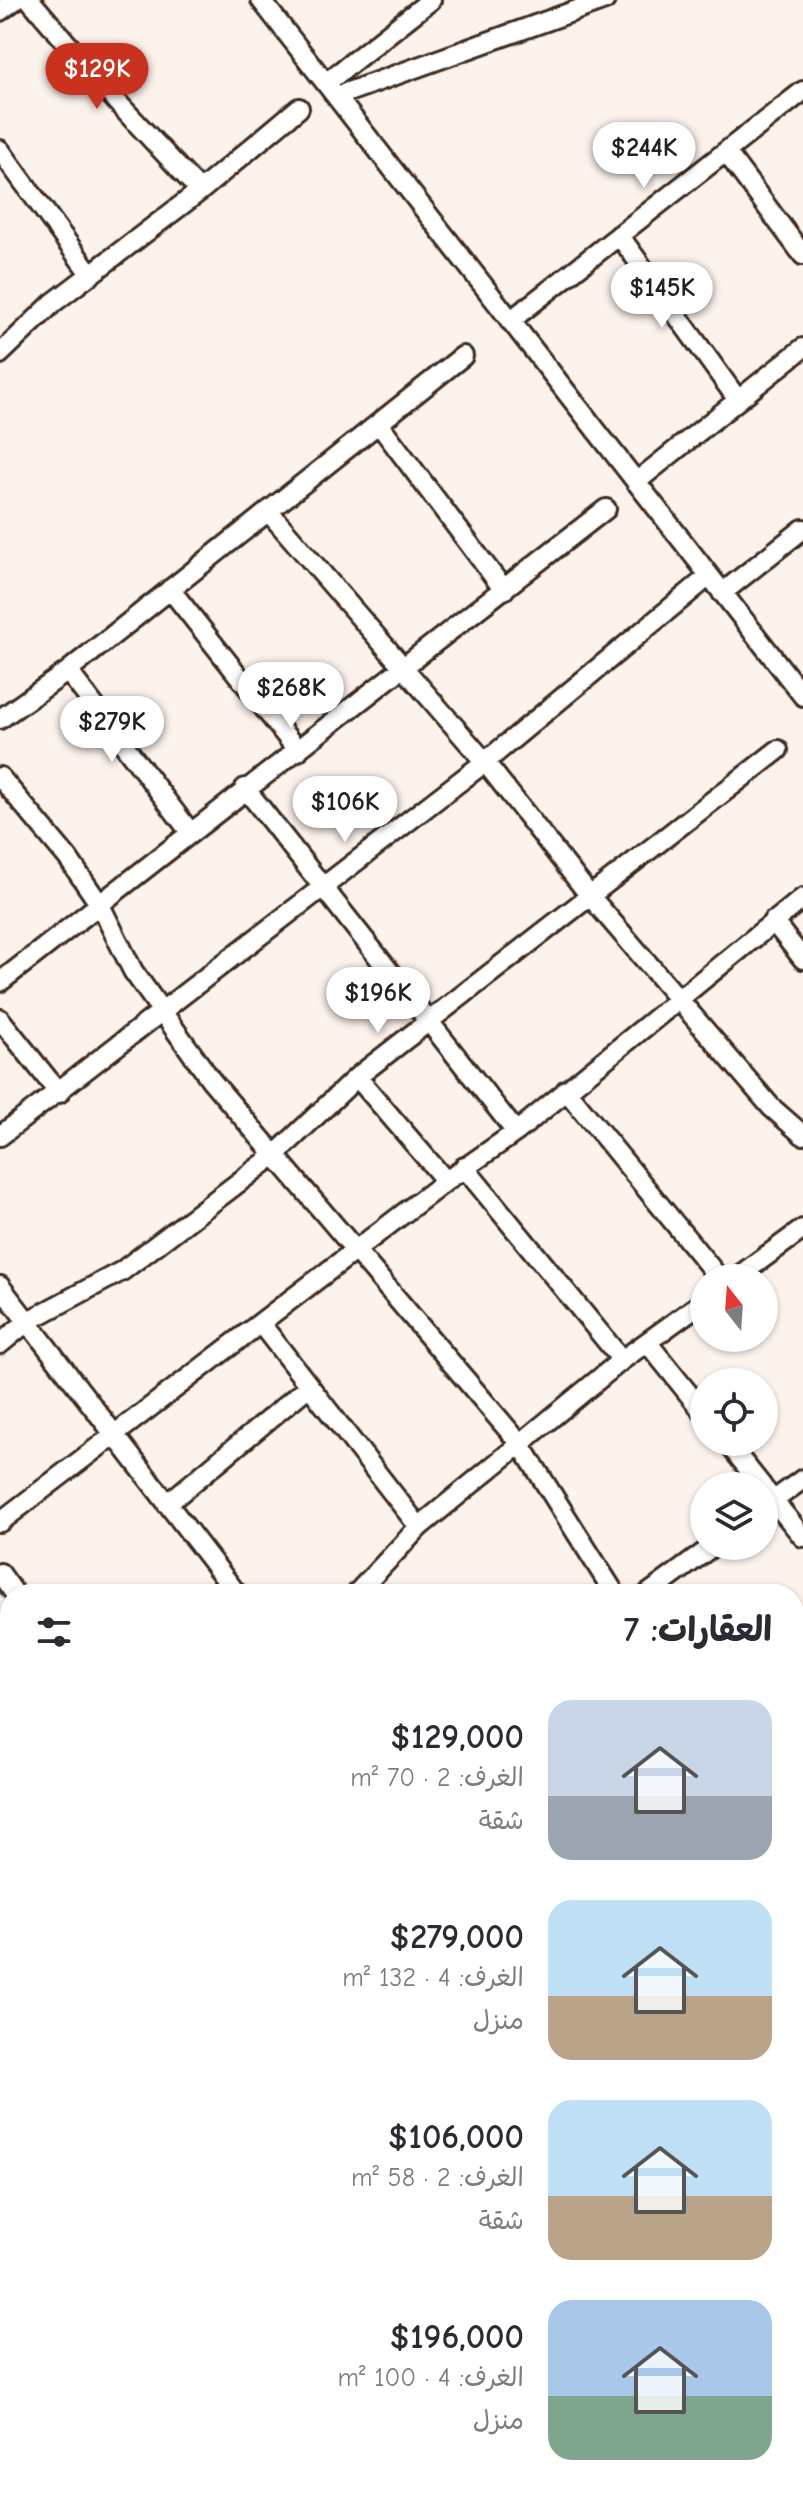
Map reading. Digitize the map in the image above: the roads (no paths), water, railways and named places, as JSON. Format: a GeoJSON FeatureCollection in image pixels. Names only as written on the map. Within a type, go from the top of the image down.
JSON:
{"type":"FeatureCollection","features":[{"type":"Feature","properties":{"kind":"street"},"geometry":{"type":"LineString","coordinates":[[0,11],[15,0]]}},
{"type":"Feature","properties":{"kind":"street"},"geometry":{"type":"LineString","coordinates":[[30,0],[116,101],[200,191]]}},
{"type":"Feature","properties":{"kind":"street"},"geometry":{"type":"LineString","coordinates":[[261,0],[803,696]]}},
{"type":"Feature","properties":{"kind":"street"},"geometry":{"type":"LineString","coordinates":[[331,90],[605,0]]}},
{"type":"Feature","properties":{"kind":"street"},"geometry":{"type":"LineString","coordinates":[[331,90],[424,2]]}},
{"type":"Feature","properties":{"kind":"street"},"geometry":{"type":"LineString","coordinates":[[510,321],[803,91]]}},
{"type":"Feature","properties":{"kind":"street"},"geometry":{"type":"LineString","coordinates":[[0,354],[53,303],[200,191],[299,108]]}},
{"type":"Feature","properties":{"kind":"street"},"geometry":{"type":"LineString","coordinates":[[0,150],[91,275]]}},
{"type":"Feature","properties":{"kind":"street"},"geometry":{"type":"LineString","coordinates":[[726,152],[803,255]]}},
{"type":"Feature","properties":{"kind":"street"},"geometry":{"type":"LineString","coordinates":[[619,235],[738,400]]}},
{"type":"Feature","properties":{"kind":"street"},"geometry":{"type":"LineString","coordinates":[[636,482],[803,348]]}},
{"type":"Feature","properties":{"kind":"street"},"geometry":{"type":"LineString","coordinates":[[0,719],[68,671],[463,356]]}},
{"type":"Feature","properties":{"kind":"street"},"geometry":{"type":"LineString","coordinates":[[379,424],[504,590]]}},
{"type":"Feature","properties":{"kind":"street"},"geometry":{"type":"LineString","coordinates":[[0,982],[606,509]]}},
{"type":"Feature","properties":{"kind":"street"},"geometry":{"type":"LineString","coordinates":[[268,511],[485,762],[590,896],[771,1107],[803,1135]]}},
{"type":"Feature","properties":{"kind":"street"},"geometry":{"type":"LineString","coordinates":[[722,593],[803,529]]}},
{"type":"Feature","properties":{"kind":"street"},"geometry":{"type":"LineString","coordinates":[[0,1136],[485,762],[709,576]]}},
{"type":"Feature","properties":{"kind":"street"},"geometry":{"type":"LineString","coordinates":[[170,589],[298,751]]}},
{"type":"Feature","properties":{"kind":"street"},"geometry":{"type":"LineString","coordinates":[[68,671],[190,832]]}},
{"type":"Feature","properties":{"kind":"street"},"geometry":{"type":"LineString","coordinates":[[0,1344],[28,1321],[122,1271],[276,1154],[357,1077],[431,1023],[778,750]]}},
{"type":"Feature","properties":{"kind":"street"},"geometry":{"type":"LineString","coordinates":[[0,777],[68,858],[100,905],[133,971],[161,1014],[211,1080],[521,1445],[609,1584]]}},
{"type":"Feature","properties":{"kind":"street"},"geometry":{"type":"LineString","coordinates":[[245,788],[516,1132]]}},
{"type":"Feature","properties":{"kind":"street"},"geometry":{"type":"LineString","coordinates":[[0,1522],[464,1167],[516,1132],[803,898]]}},
{"type":"Feature","properties":{"kind":"street"},"geometry":{"type":"LineString","coordinates":[[773,921],[803,959]]}},
{"type":"Feature","properties":{"kind":"street"},"geometry":{"type":"LineString","coordinates":[[0,1019],[59,1093]]}},
{"type":"Feature","properties":{"kind":"street"},"geometry":{"type":"LineString","coordinates":[[357,1077],[446,1181]]}},
{"type":"Feature","properties":{"kind":"street"},"geometry":{"type":"LineString","coordinates":[[566,1090],[708,1264]]}},
{"type":"Feature","properties":{"kind":"street"},"geometry":{"type":"LineString","coordinates":[[464,1167],[622,1360]]}},
{"type":"Feature","properties":{"kind":"street"},"geometry":{"type":"LineString","coordinates":[[755,1264],[803,1229]]}},
{"type":"Feature","properties":{"kind":"street"},"geometry":{"type":"LineString","coordinates":[[0,1286],[229,1584]]}},
{"type":"Feature","properties":{"kind":"street"},"geometry":{"type":"LineString","coordinates":[[365,1584],[419,1527],[622,1360],[690,1311]]}},
{"type":"Feature","properties":{"kind":"street"},"geometry":{"type":"LineString","coordinates":[[261,1324],[419,1527]]}},
{"type":"Feature","properties":{"kind":"street"},"geometry":{"type":"LineString","coordinates":[[647,1342],[690,1396]]}},
{"type":"Feature","properties":{"kind":"street"},"geometry":{"type":"LineString","coordinates":[[167,1504],[309,1386]]}},
{"type":"Feature","properties":{"kind":"street"},"geometry":{"type":"LineString","coordinates":[[778,1490],[803,1479]]}},
{"type":"Feature","properties":{"kind":"street"},"geometry":{"type":"LineString","coordinates":[[778,1509],[803,1537]]}},
{"type":"Feature","properties":{"kind":"street"},"geometry":{"type":"LineString","coordinates":[[662,1584],[694,1560]]}}]}
